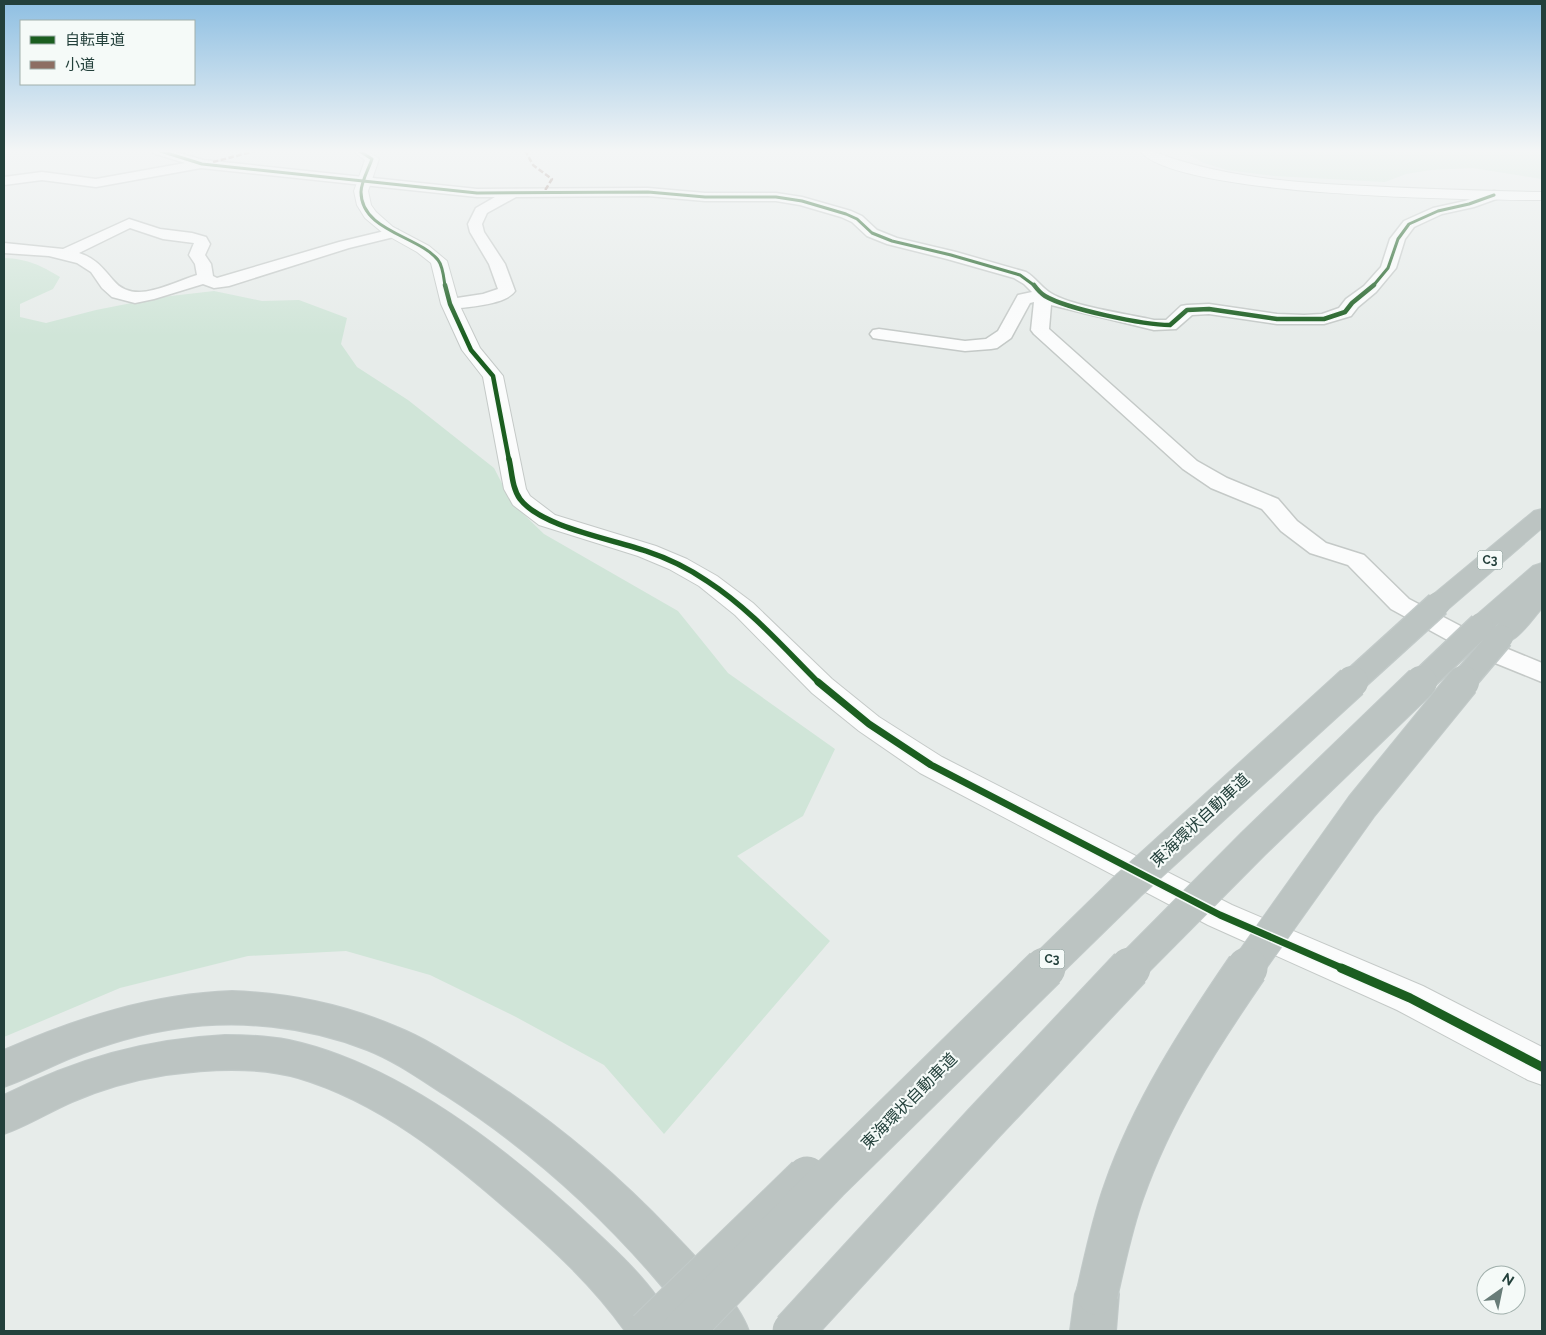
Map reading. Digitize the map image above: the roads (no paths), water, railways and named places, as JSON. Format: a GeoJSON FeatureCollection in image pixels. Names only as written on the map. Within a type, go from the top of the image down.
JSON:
{"type":"FeatureCollection","features":[{"type":"Feature","properties":{"kind":"highway","name":"東海環状自動車道"},"geometry":{"type":"LineString","coordinates":[[683,1331],[835,1174],[1129,885],[1438,604],[1542,516]]}},
{"type":"Feature","properties":{"kind":"highway"},"geometry":{"type":"LineString","coordinates":[[1095,1313],[1110,1233],[1128,1178],[1151,1125],[1209,1022],[1320,863],[1491,631],[1542,571]]}},
{"type":"Feature","properties":{"kind":"highway"},"geometry":{"type":"LineString","coordinates":[[793,1331],[1031,1074],[1178,919],[1293,805],[1491,631],[1542,593]]}},
{"type":"Feature","properties":{"kind":"highway"},"geometry":{"type":"LineString","coordinates":[[648,1331],[836,1149],[1053,949],[1129,885]]}},
{"type":"Feature","properties":{"kind":"highway"},"geometry":{"type":"LineString","coordinates":[[4,1069],[59,1044],[124,1023],[176,1012],[232,1008],[279,1010],[326,1020],[376,1036],[420,1058],[475,1091],[532,1131],[590,1179],[644,1232],[701,1298],[726,1331]]}},
{"type":"Feature","properties":{"kind":"highway"},"geometry":{"type":"LineString","coordinates":[[4,1115],[36,1098],[91,1076],[144,1060],[197,1053],[248,1053],[296,1059],[341,1075],[389,1098],[438,1128],[489,1167],[542,1212],[597,1264],[653,1331]]}},
{"type":"Feature","properties":{"kind":"street"},"geometry":{"type":"LineString","coordinates":[[368,212],[393,233],[423,249],[438,261],[450,304],[471,350],[493,376],[515,489],[521,500],[547,520],[647,552],[678,564],[708,581],[744,609],[822,686],[869,724],[931,765],[1220,915],[1410,998],[1500,1043],[1542,1067]]}},
{"type":"Feature","properties":{"kind":"street"},"geometry":{"type":"LineString","coordinates":[[450,304],[486,299],[507,291],[497,264],[477,232],[475,224],[480,212]]}},
{"type":"Feature","properties":{"kind":"street"},"geometry":{"type":"LineString","coordinates":[[840,212],[857,218],[872,233],[892,241],[951,254],[1020,275],[1030,281],[1043,295],[1062,304],[1154,325],[1170,325],[1187,310],[1208,309],[1277,319],[1324,319],[1345,312],[1352,303],[1370,289],[1388,268],[1398,239],[1409,224],[1435,212]]}},
{"type":"Feature","properties":{"kind":"street"},"geometry":{"type":"LineString","coordinates":[[66,254],[129,223],[152,232],[171,236],[191,236],[201,240],[202,244],[197,256],[203,264],[205,278]]}},
{"type":"Feature","properties":{"kind":"street"},"geometry":{"type":"LineString","coordinates":[[4,248],[35,249],[66,254],[90,263],[108,287],[136,298],[205,278],[214,283],[223,283],[344,245],[393,233]]}},
{"type":"Feature","properties":{"kind":"street"},"geometry":{"type":"LineString","coordinates":[[879,334],[964,346],[991,344],[1005,334],[1024,300],[1043,295]]}},
{"type":"Feature","properties":{"kind":"street"},"geometry":{"type":"LineString","coordinates":[[1043,295],[1040,330],[1190,464],[1219,483],[1270,504],[1288,526],[1318,548],[1356,560],[1400,604],[1482,648],[1542,673]]}}]}
